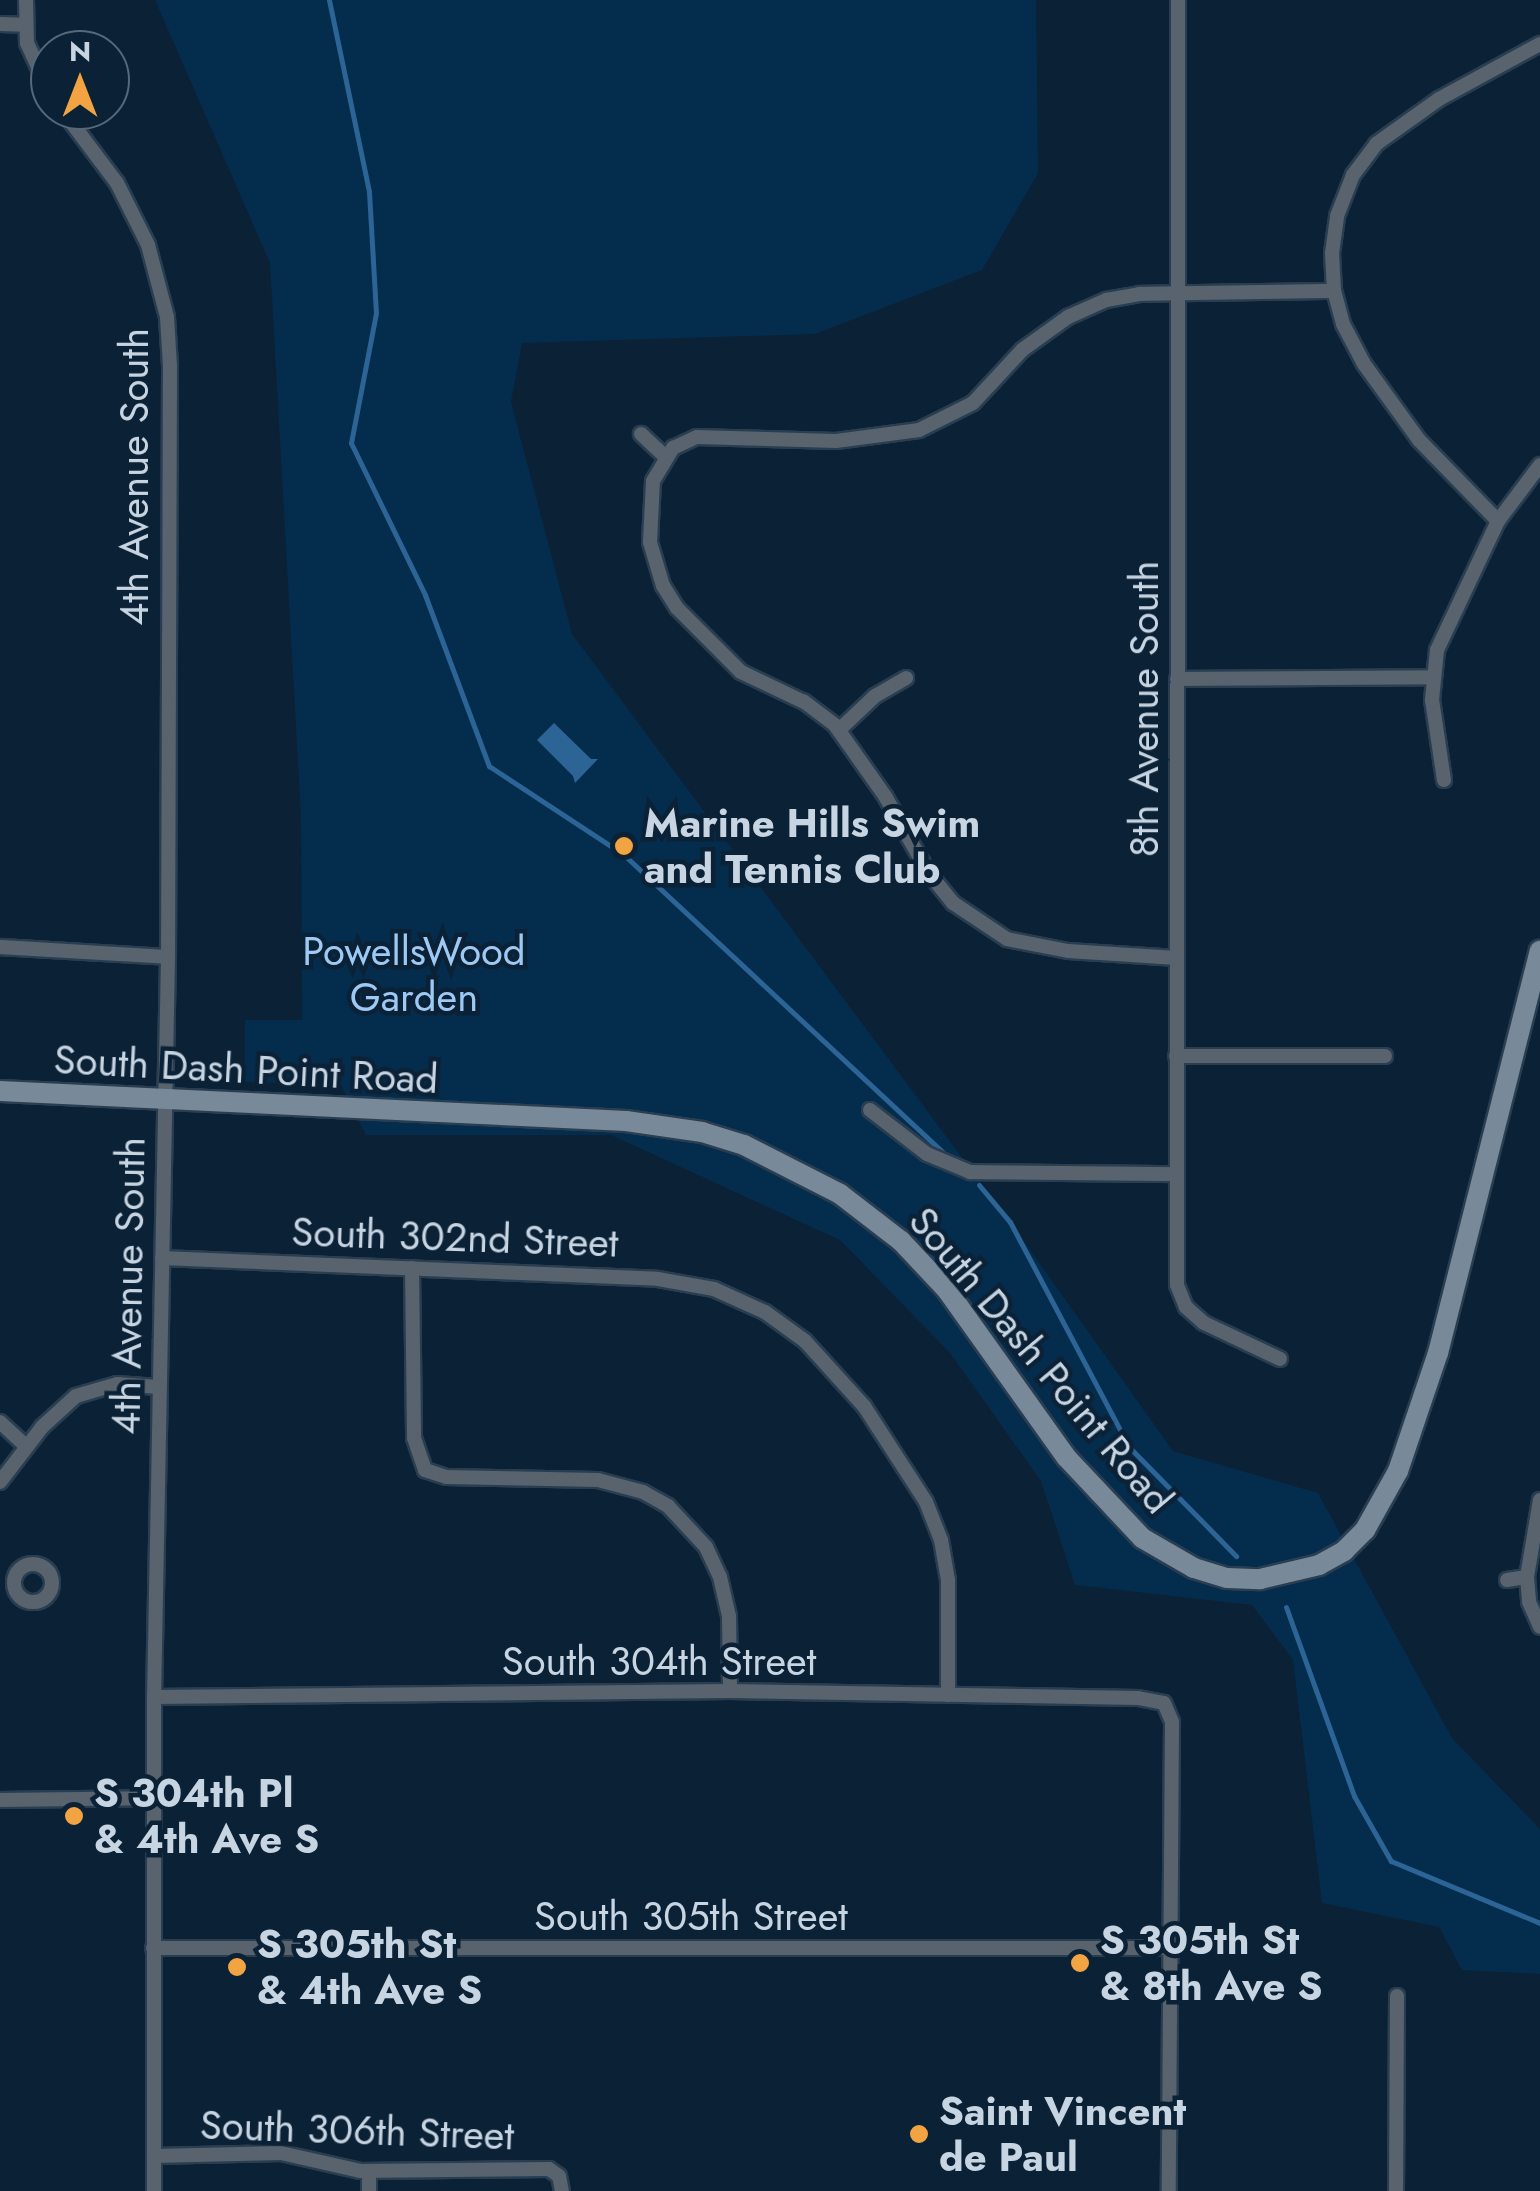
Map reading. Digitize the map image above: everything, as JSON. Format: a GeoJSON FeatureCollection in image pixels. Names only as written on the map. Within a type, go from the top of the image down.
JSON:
{"type":"FeatureCollection","features":[{"type":"Feature","properties":{"kind":"main road","name":"South Dash Point Road"},"geometry":{"type":"LineString","coordinates":[[0,1091],[660,1124],[702,1132],[776,1159],[840,1194],[914,1253],[946,1290],[1067,1458],[1142,1538],[1194,1568],[1227,1578],[1260,1579],[1319,1566],[1344,1551],[1365,1530],[1398,1471],[1438,1353],[1540,952]]}},
{"type":"Feature","properties":{"kind":"street"},"geometry":{"type":"LineString","coordinates":[[26,0],[24,24],[30,40]]}},
{"type":"Feature","properties":{"kind":"street","name":"8th Avenue South"},"geometry":{"type":"LineString","coordinates":[[1178,0],[1177,1277],[1183,1302],[1215,1330],[1280,1359]]}},
{"type":"Feature","properties":{"kind":"street"},"geometry":{"type":"LineString","coordinates":[[0,24],[24,24]]}},
{"type":"Feature","properties":{"kind":"street"},"geometry":{"type":"LineString","coordinates":[[1498,521],[1419,440],[1386,398],[1343,324],[1334,291],[1332,253],[1337,216],[1353,175],[1376,144],[1438,99],[1540,44]]}},
{"type":"Feature","properties":{"kind":"street","name":"4th Avenue South"},"geometry":{"type":"LineString","coordinates":[[77,130],[117,183],[134,215],[159,279],[167,317],[168,957],[154,1697],[154,2191]]}},
{"type":"Feature","properties":{"kind":"street"},"geometry":{"type":"LineString","coordinates":[[1177,958],[1068,951],[1007,939],[971,918],[928,872],[884,796],[839,730],[804,702],[741,672],[676,608],[656,566],[649,528],[653,481],[665,456],[684,441],[712,435],[836,441],[919,430],[973,403],[1022,350],[1068,318],[1106,300],[1177,294],[1334,291]]}},
{"type":"Feature","properties":{"kind":"street"},"geometry":{"type":"LineString","coordinates":[[642,434],[665,456]]}},
{"type":"Feature","properties":{"kind":"street"},"geometry":{"type":"LineString","coordinates":[[1444,780],[1433,677],[1444,631],[1498,521],[1540,465]]}},
{"type":"Feature","properties":{"kind":"street"},"geometry":{"type":"LineString","coordinates":[[1177,678],[1433,677]]}},
{"type":"Feature","properties":{"kind":"street"},"geometry":{"type":"LineString","coordinates":[[839,730],[875,696],[906,678]]}},
{"type":"Feature","properties":{"kind":"street"},"geometry":{"type":"LineString","coordinates":[[0,947],[168,957]]}},
{"type":"Feature","properties":{"kind":"street"},"geometry":{"type":"LineString","coordinates":[[1176,1056],[1384,1056]]}},
{"type":"Feature","properties":{"kind":"street"},"geometry":{"type":"LineString","coordinates":[[870,1110],[927,1154],[970,1172],[1177,1174]]}},
{"type":"Feature","properties":{"kind":"street","name":"South 302nd Street"},"geometry":{"type":"LineString","coordinates":[[162,1258],[658,1279],[714,1289],[742,1300],[786,1326],[832,1369],[887,1438],[926,1502],[942,1540],[948,1580],[948,1695]]}},
{"type":"Feature","properties":{"kind":"street"},"geometry":{"type":"LineString","coordinates":[[412,1268],[413,1422],[419,1461],[425,1470],[446,1477],[598,1480],[643,1492],[690,1526],[717,1568],[729,1616],[730,1692]]}},
{"type":"Feature","properties":{"kind":"street"},"geometry":{"type":"LineString","coordinates":[[0,1482],[60,1409],[96,1386],[158,1387]]}},
{"type":"Feature","properties":{"kind":"street"},"geometry":{"type":"LineString","coordinates":[[0,1422],[26,1446]]}},
{"type":"Feature","properties":{"kind":"street"},"geometry":{"type":"LineString","coordinates":[[1540,1500],[1527,1577],[1529,1602],[1540,1627]]}},
{"type":"Feature","properties":{"kind":"street"},"geometry":{"type":"LineString","coordinates":[[1507,1580],[1527,1577]]}},
{"type":"Feature","properties":{"kind":"street","name":"South 304th Street"},"geometry":{"type":"LineString","coordinates":[[154,1697],[730,1692],[1138,1698],[1164,1703],[1172,1722],[1170,1948]]}},
{"type":"Feature","properties":{"kind":"street"},"geometry":{"type":"LineString","coordinates":[[0,1800],[155,1798]]}},
{"type":"Feature","properties":{"kind":"street","name":"South 305th Street"},"geometry":{"type":"LineString","coordinates":[[152,1948],[1170,1948]]}},
{"type":"Feature","properties":{"kind":"street"},"geometry":{"type":"LineString","coordinates":[[1169,2191],[1170,1948]]}},
{"type":"Feature","properties":{"kind":"street"},"geometry":{"type":"LineString","coordinates":[[1396,2191],[1397,1996]]}},
{"type":"Feature","properties":{"kind":"street","name":"South 306th Street"},"geometry":{"type":"LineString","coordinates":[[154,2156],[281,2153],[330,2167],[368,2171],[548,2169],[557,2173],[562,2191]]}},
{"type":"Feature","properties":{"kind":"street"},"geometry":{"type":"LineString","coordinates":[[368,2171],[368,2191]]}},
{"type":"Feature","properties":{"kind":"green space","name":"PowellsWood Garden"},"geometry":{"type":"Polygon","coordinates":[[[155,0],[1036,0],[1038,173],[982,270],[815,334],[522,343],[511,402],[572,634],[1010,1222],[1173,1451],[1318,1493],[1452,1738],[1540,1829],[1540,1974],[1462,1970],[1439,1927],[1322,1903],[1293,1660],[1252,1605],[1075,1585],[1041,1481],[950,1353],[840,1240],[611,1135],[366,1135],[341,1085],[245,1082],[245,1020],[302,1020],[301,816],[270,263],[155,0]]]}},
{"type":"Feature","properties":{"kind":"shaded area"},"geometry":{"type":"Polygon","coordinates":[[[554,723],[591,759],[598,759],[575,783],[573,776],[537,740],[554,723]]]}},
{"type":"Feature","properties":{"kind":"waterway"},"geometry":{"type":"LineString","coordinates":[[329,0],[369,192],[376,313],[351,443],[425,595],[489,766],[623,854],[944,1153]]}},
{"type":"Feature","properties":{"kind":"waterway"},"geometry":{"type":"LineString","coordinates":[[979,1185],[1010,1222],[1129,1447],[1236,1556]]}},
{"type":"Feature","properties":{"kind":"waterway"},"geometry":{"type":"LineString","coordinates":[[1286,1607],[1354,1796],[1391,1861],[1540,1923]]}},
{"type":"Feature","properties":{"kind":"place","name":"Marine Hills Swim and Tennis Club"},"geometry":{"type":"Point","coordinates":[624,846]}},
{"type":"Feature","properties":{"kind":"place","name":"S 304th Pl & 4th Ave S"},"geometry":{"type":"Point","coordinates":[74,1816]}},
{"type":"Feature","properties":{"kind":"place","name":"S 305th St & 8th Ave S"},"geometry":{"type":"Point","coordinates":[1080,1963]}},
{"type":"Feature","properties":{"kind":"place","name":"S 305th St & 4th Ave S"},"geometry":{"type":"Point","coordinates":[237,1967]}},
{"type":"Feature","properties":{"kind":"place","name":"Saint Vincent de Paul"},"geometry":{"type":"Point","coordinates":[919,2134]}}]}
